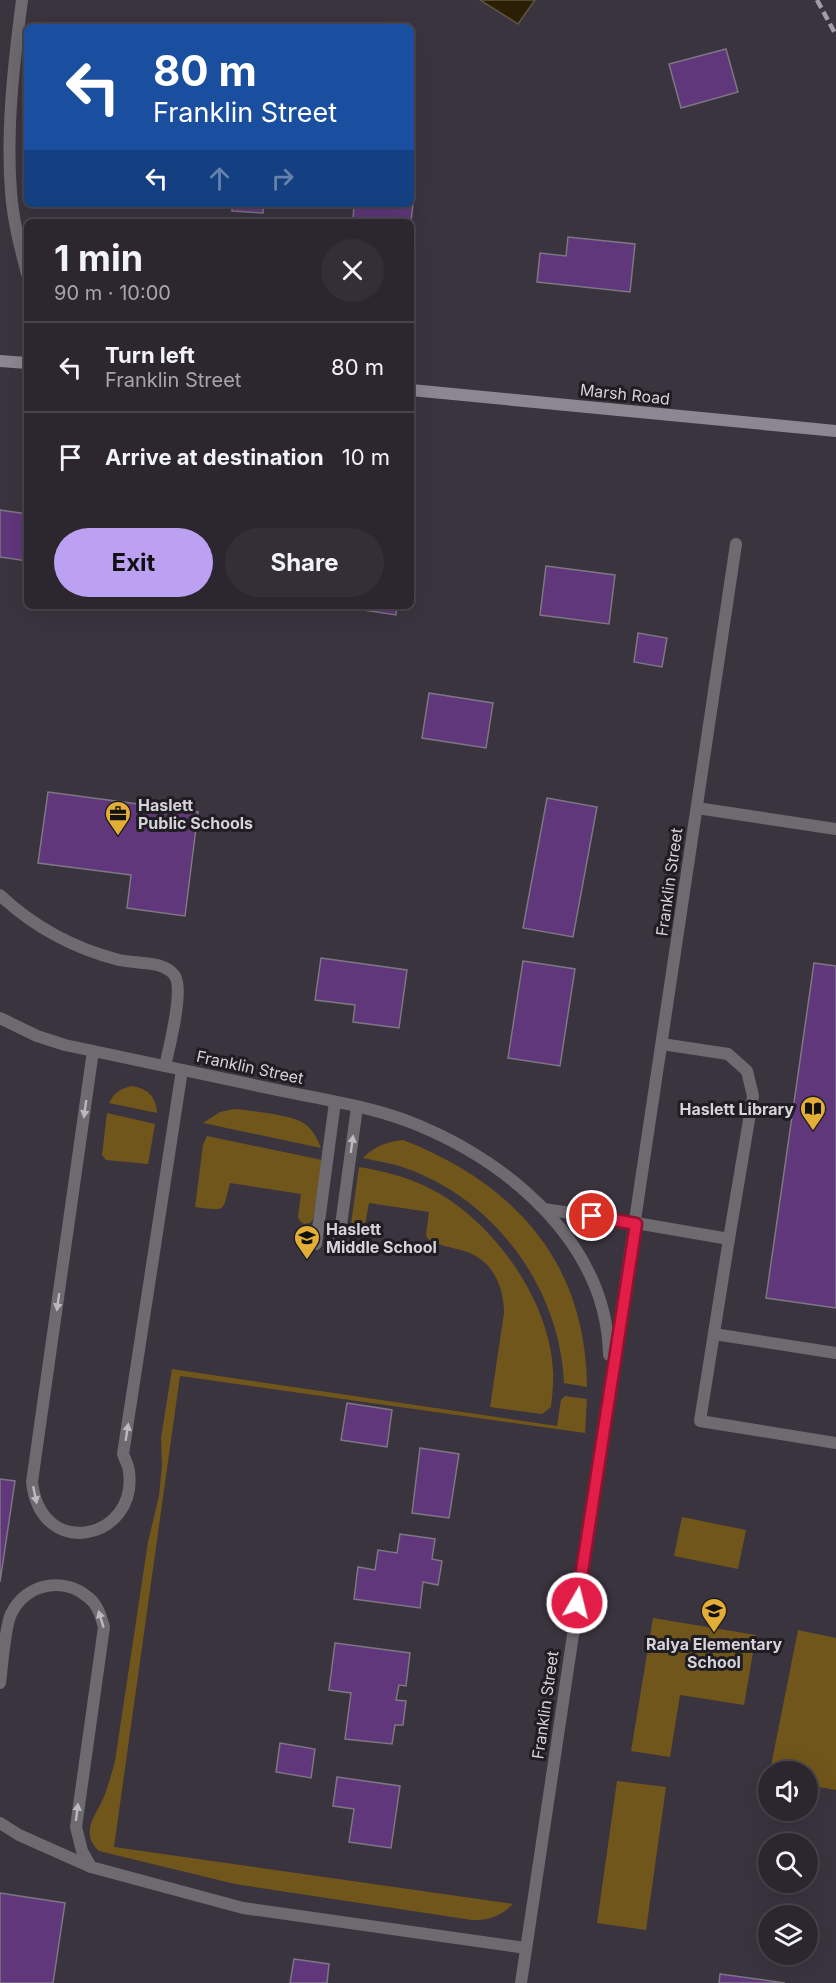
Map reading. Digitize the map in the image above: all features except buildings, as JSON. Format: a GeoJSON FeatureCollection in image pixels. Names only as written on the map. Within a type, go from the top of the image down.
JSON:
{"type":"FeatureCollection","features":[{"type":"Feature","properties":{"kind":"main road"},"geometry":{"type":"LineString","coordinates":[[0,361],[24,363]]}},
{"type":"Feature","properties":{"kind":"main road","name":"Marsh Road"},"geometry":{"type":"LineString","coordinates":[[414,390],[836,431]]}},
{"type":"Feature","properties":{"kind":"street"},"geometry":{"type":"LineString","coordinates":[[22,0],[10,136],[11,193],[24,263]]}},
{"type":"Feature","properties":{"kind":"street","name":"Franklin Street"},"geometry":{"type":"LineString","coordinates":[[522,1983],[736,544]]}},
{"type":"Feature","properties":{"kind":"street"},"geometry":{"type":"LineString","coordinates":[[697,808],[836,830]]}},
{"type":"Feature","properties":{"kind":"street"},"geometry":{"type":"LineString","coordinates":[[0,895],[38,927],[65,942],[94,954],[124,962],[162,967],[175,976],[179,992],[165,1066]]}},
{"type":"Feature","properties":{"kind":"street","name":"Franklin Street"},"geometry":{"type":"LineString","coordinates":[[0,1018],[37,1036],[65,1045],[389,1114],[448,1138],[498,1169],[544,1209],[588,1268],[599,1296],[606,1325],[609,1349],[608,1396]]}},
{"type":"Feature","properties":{"kind":"street"},"geometry":{"type":"LineString","coordinates":[[662,1044],[728,1054],[747,1071],[753,1096],[700,1421],[836,1443]]}},
{"type":"Feature","properties":{"kind":"street"},"geometry":{"type":"LineString","coordinates":[[93,1051],[32,1482],[37,1507],[45,1518],[56,1528],[74,1533],[93,1532],[108,1524],[126,1502],[129,1471],[123,1454],[182,1070]]}},
{"type":"Feature","properties":{"kind":"street"},"geometry":{"type":"LineString","coordinates":[[316,1244],[335,1102]]}},
{"type":"Feature","properties":{"kind":"street"},"geometry":{"type":"LineString","coordinates":[[338,1247],[357,1107]]}},
{"type":"Feature","properties":{"kind":"street"},"geometry":{"type":"LineString","coordinates":[[544,1209],[729,1239]]}},
{"type":"Feature","properties":{"kind":"street"},"geometry":{"type":"LineString","coordinates":[[714,1334],[836,1353]]}},
{"type":"Feature","properties":{"kind":"street"},"geometry":{"type":"LineString","coordinates":[[0,1683],[9,1616],[28,1593],[61,1584],[91,1599],[99,1611],[104,1627],[76,1827],[82,1851],[91,1867]]}},
{"type":"Feature","properties":{"kind":"street"},"geometry":{"type":"LineString","coordinates":[[0,1823],[20,1835],[91,1867],[243,1908],[526,1948]]}},
{"type":"Feature","properties":{"kind":"shaded area"},"geometry":{"type":"Polygon","coordinates":[[[480,0],[535,0],[518,24],[480,0]]]}},
{"type":"Feature","properties":{"kind":"shaded area"},"geometry":{"type":"Polygon","coordinates":[[[131,1086],[150,1094],[155,1102],[157,1113],[109,1103],[118,1092],[131,1086]]]}},
{"type":"Feature","properties":{"kind":"shaded area"},"geometry":{"type":"Polygon","coordinates":[[[234,1109],[297,1120],[313,1132],[321,1148],[203,1123],[220,1112],[234,1109]]]}},
{"type":"Feature","properties":{"kind":"shaded area"},"geometry":{"type":"Polygon","coordinates":[[[107,1113],[155,1124],[148,1164],[106,1160],[102,1155],[107,1113]]]}},
{"type":"Feature","properties":{"kind":"shaded area"},"geometry":{"type":"Polygon","coordinates":[[[207,1136],[322,1160],[313,1219],[310,1223],[304,1224],[298,1217],[301,1194],[230,1183],[222,1207],[213,1209],[195,1207],[203,1145],[207,1136]]]}},
{"type":"Feature","properties":{"kind":"shaded area"},"geometry":{"type":"Polygon","coordinates":[[[403,1140],[443,1158],[479,1180],[511,1205],[537,1234],[558,1266],[574,1302],[583,1343],[587,1387],[564,1383],[560,1348],[550,1314],[536,1282],[518,1253],[495,1226],[469,1203],[440,1184],[402,1167],[363,1158],[381,1145],[403,1140]]]}},
{"type":"Feature","properties":{"kind":"shaded area"},"geometry":{"type":"Polygon","coordinates":[[[359,1167],[412,1181],[452,1202],[475,1220],[514,1264],[541,1317],[549,1344],[553,1389],[551,1407],[542,1414],[490,1407],[504,1313],[502,1293],[489,1267],[474,1255],[428,1239],[426,1235],[429,1212],[369,1203],[365,1225],[355,1230],[351,1224],[359,1167]]]}},
{"type":"Feature","properties":{"kind":"shaded area"},"geometry":{"type":"Polygon","coordinates":[[[172,1369],[557,1426],[561,1400],[565,1396],[587,1399],[585,1433],[180,1376],[114,1847],[513,1904],[504,1912],[489,1919],[472,1920],[235,1884],[99,1851],[93,1844],[90,1829],[105,1794],[115,1761],[148,1542],[159,1496],[162,1465],[161,1438],[172,1369]]]}},
{"type":"Feature","properties":{"kind":"shaded area"},"geometry":{"type":"Polygon","coordinates":[[[682,1517],[746,1530],[738,1569],[674,1556],[682,1517]]]}},
{"type":"Feature","properties":{"kind":"shaded area"},"geometry":{"type":"Polygon","coordinates":[[[653,1618],[756,1635],[744,1705],[680,1695],[670,1757],[631,1751],[653,1618]]]}},
{"type":"Feature","properties":{"kind":"shaded area"},"geometry":{"type":"Polygon","coordinates":[[[798,1630],[836,1638],[836,1790],[818,1787],[818,1761],[772,1761],[798,1630]]]}},
{"type":"Feature","properties":{"kind":"shaded area"},"geometry":{"type":"Polygon","coordinates":[[[617,1781],[666,1787],[646,1930],[597,1923],[617,1781]]]}},
{"type":"Feature","properties":{"kind":"railway"},"geometry":{"type":"LineString","coordinates":[[817,0],[836,35]]}},
{"type":"Feature","properties":{"kind":"place","name":"Haslett Public Schools"},"geometry":{"type":"Point","coordinates":[118,837]}},
{"type":"Feature","properties":{"kind":"place","name":"Haslett Library"},"geometry":{"type":"Point","coordinates":[813,1132]}},
{"type":"Feature","properties":{"kind":"place","name":"Haslett Middle School"},"geometry":{"type":"Point","coordinates":[307,1261]}},
{"type":"Feature","properties":{"kind":"place","name":"Ralya Elementary School"},"geometry":{"type":"Point","coordinates":[714,1634]}},
{"type":"Feature","properties":{"kind":"route"},"geometry":{"type":"LineString","coordinates":[[577,1603],[636,1224],[592,1216]]}}]}
